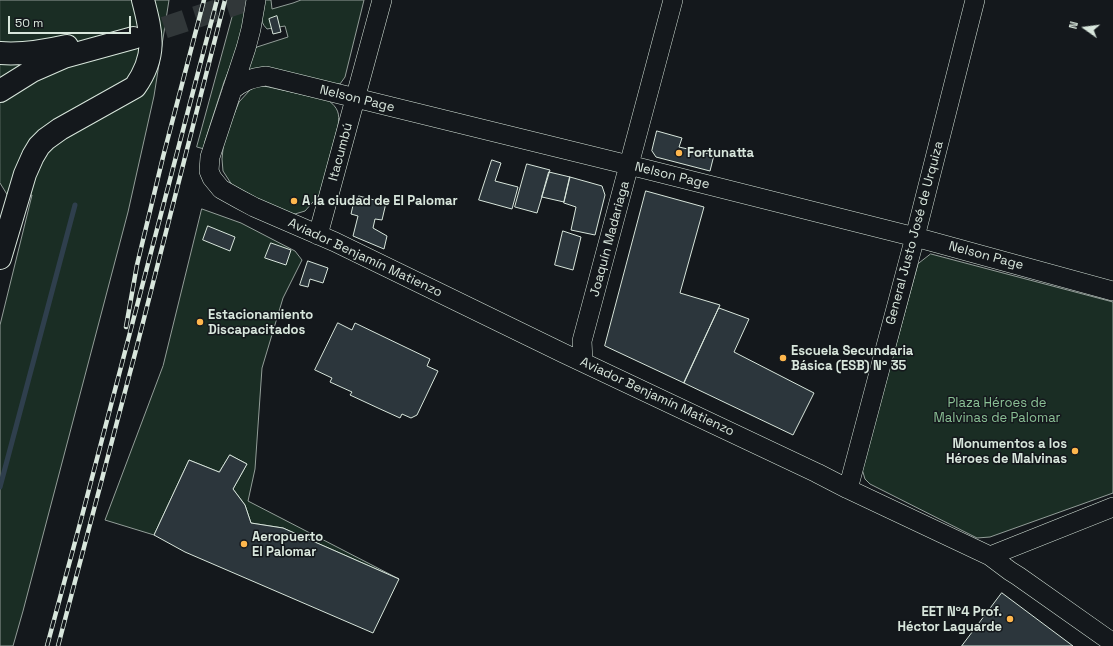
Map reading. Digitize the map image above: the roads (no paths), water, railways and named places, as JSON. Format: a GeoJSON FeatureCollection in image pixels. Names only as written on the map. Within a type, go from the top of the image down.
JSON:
{"type":"FeatureCollection","features":[{"type":"Feature","properties":{"kind":"main road"},"geometry":{"type":"LineString","coordinates":[[0,258],[25,174],[39,146],[46,139],[60,130],[131,90],[141,78],[146,68],[151,48],[151,39],[143,0]]}},
{"type":"Feature","properties":{"kind":"main road"},"geometry":{"type":"LineString","coordinates":[[0,53],[21,53],[52,49],[131,34],[64,57],[32,71],[0,91]]}},
{"type":"Feature","properties":{"kind":"street"},"geometry":{"type":"LineString","coordinates":[[232,90],[246,48],[256,0]]}},
{"type":"Feature","properties":{"kind":"street","name":"Itacumbú"},"geometry":{"type":"LineString","coordinates":[[318,235],[382,0]]}},
{"type":"Feature","properties":{"kind":"street","name":"Joaquín Madariaga"},"geometry":{"type":"LineString","coordinates":[[583,362],[582,341],[673,0]]}},
{"type":"Feature","properties":{"kind":"street","name":"General Justo José de Urquiza"},"geometry":{"type":"LineString","coordinates":[[848,489],[915,237],[975,0]]}},
{"type":"Feature","properties":{"kind":"street","name":"Nelson Page"},"geometry":{"type":"LineString","coordinates":[[232,90],[241,83],[250,79],[266,76],[915,237],[1113,290]]}},
{"type":"Feature","properties":{"kind":"street","name":"Aviador Benjamín Matienzo"},"geometry":{"type":"LineString","coordinates":[[232,90],[210,157],[209,171],[212,178],[221,188],[254,207],[318,235],[990,556],[1010,572],[1113,642]]}},
{"type":"Feature","properties":{"kind":"street"},"geometry":{"type":"LineString","coordinates":[[990,556],[1113,507]]}},
{"type":"Feature","properties":{"kind":"waterway"},"geometry":{"type":"LineString","coordinates":[[0,487],[75,205]]}},
{"type":"Feature","properties":{"kind":"tunnel"},"geometry":{"type":"LineString","coordinates":[[133,38],[248,0]]}},
{"type":"Feature","properties":{"kind":"railway"},"geometry":{"type":"LineString","coordinates":[[126,327],[137,265],[163,157],[204,0]]}},
{"type":"Feature","properties":{"kind":"railway"},"geometry":{"type":"LineString","coordinates":[[47,646],[217,0]]}},
{"type":"Feature","properties":{"kind":"railway"},"geometry":{"type":"LineString","coordinates":[[58,646],[137,346],[225,0]]}},
{"type":"Feature","properties":{"kind":"place","name":"Fortunatta"},"geometry":{"type":"Point","coordinates":[679,153]}},
{"type":"Feature","properties":{"kind":"place","name":"A la ciudad de El Palomar"},"geometry":{"type":"Point","coordinates":[294,201]}},
{"type":"Feature","properties":{"kind":"place","name":"Estacionamiento Discapacitados"},"geometry":{"type":"Point","coordinates":[200,322]}},
{"type":"Feature","properties":{"kind":"place","name":"Escuela Secundaria Básica (ESB) Nº 35"},"geometry":{"type":"Point","coordinates":[783,358]}},
{"type":"Feature","properties":{"kind":"place","name":"Monumentos a los Héroes de Malvinas"},"geometry":{"type":"Point","coordinates":[1075,451]}},
{"type":"Feature","properties":{"kind":"place","name":"Aeropuerto El Palomar"},"geometry":{"type":"Point","coordinates":[244,544]}},
{"type":"Feature","properties":{"kind":"place","name":"EET Nº4 Prof. Héctor Laguarde"},"geometry":{"type":"Point","coordinates":[1010,619]}},
{"type":"Feature","properties":{"kind":"park label","name":"Plaza Héroes de Malvinas de Palomar"},"geometry":{"type":"Point","coordinates":[997,410]}}]}
